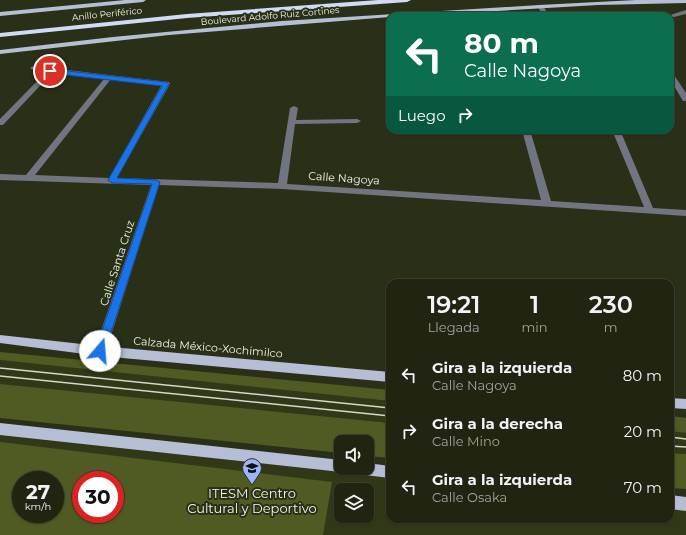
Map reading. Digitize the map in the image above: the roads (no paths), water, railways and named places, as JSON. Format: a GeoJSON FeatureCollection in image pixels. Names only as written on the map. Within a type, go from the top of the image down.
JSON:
{"type":"FeatureCollection","features":[{"type":"Feature","properties":{"kind":"highway"},"geometry":{"type":"LineString","coordinates":[[224,5],[304,0]]}},
{"type":"Feature","properties":{"kind":"highway","name":"Anillo Periférico"},"geometry":{"type":"LineString","coordinates":[[0,35],[187,16],[407,0]]}},
{"type":"Feature","properties":{"kind":"highway","name":"Anillo Periférico"},"geometry":{"type":"LineString","coordinates":[[116,15],[208,6]]}},
{"type":"Feature","properties":{"kind":"highway"},"geometry":{"type":"LineString","coordinates":[[0,27],[54,21]]}},
{"type":"Feature","properties":{"kind":"main road"},"geometry":{"type":"LineString","coordinates":[[0,14],[143,0]]}},
{"type":"Feature","properties":{"kind":"main road","name":"Boulevard Adolfo Ruiz Cortines"},"geometry":{"type":"LineString","coordinates":[[439,12],[540,6],[686,1]]}},
{"type":"Feature","properties":{"kind":"main road","name":"Boulevard Adolfo Ruiz Cortines"},"geometry":{"type":"LineString","coordinates":[[0,52],[221,29],[386,15]]}},
{"type":"Feature","properties":{"kind":"main road","name":"Calzada México-Xochimilco"},"geometry":{"type":"LineString","coordinates":[[0,340],[100,351],[386,377]]}},
{"type":"Feature","properties":{"kind":"main road"},"geometry":{"type":"LineString","coordinates":[[674,403],[686,404]]}},
{"type":"Feature","properties":{"kind":"main road"},"geometry":{"type":"LineString","coordinates":[[0,429],[334,465]]}},
{"type":"Feature","properties":{"kind":"main road"},"geometry":{"type":"LineString","coordinates":[[374,470],[386,472]]}},
{"type":"Feature","properties":{"kind":"main road"},"geometry":{"type":"LineString","coordinates":[[674,502],[686,504]]}},
{"type":"Feature","properties":{"kind":"street"},"geometry":{"type":"LineString","coordinates":[[540,6],[544,12]]}},
{"type":"Feature","properties":{"kind":"street"},"geometry":{"type":"LineString","coordinates":[[674,16],[685,15]]}},
{"type":"Feature","properties":{"kind":"street"},"geometry":{"type":"LineString","coordinates":[[33,68],[166,84],[112,180]]}},
{"type":"Feature","properties":{"kind":"street"},"geometry":{"type":"LineString","coordinates":[[0,123],[50,71]]}},
{"type":"Feature","properties":{"kind":"street"},"geometry":{"type":"LineString","coordinates":[[28,178],[108,78]]}},
{"type":"Feature","properties":{"kind":"street"},"geometry":{"type":"LineString","coordinates":[[674,80],[686,99]]}},
{"type":"Feature","properties":{"kind":"street"},"geometry":{"type":"LineString","coordinates":[[282,186],[294,108]]}},
{"type":"Feature","properties":{"kind":"street"},"geometry":{"type":"LineString","coordinates":[[292,122],[357,121]]}},
{"type":"Feature","properties":{"kind":"street"},"geometry":{"type":"LineString","coordinates":[[527,134],[547,204]]}},
{"type":"Feature","properties":{"kind":"street"},"geometry":{"type":"LineString","coordinates":[[618,134],[650,211]]}},
{"type":"Feature","properties":{"kind":"street","name":"Calle Nagoya"},"geometry":{"type":"LineString","coordinates":[[0,177],[282,186],[686,213]]}},
{"type":"Feature","properties":{"kind":"street","name":"Calle Santa Cruz"},"geometry":{"type":"LineString","coordinates":[[100,351],[156,182]]}},
{"type":"Feature","properties":{"kind":"tram line"},"geometry":{"type":"LineString","coordinates":[[0,368],[386,408]]}},
{"type":"Feature","properties":{"kind":"tram line"},"geometry":{"type":"LineString","coordinates":[[0,376],[386,416]]}},
{"type":"Feature","properties":{"kind":"tram line"},"geometry":{"type":"LineString","coordinates":[[674,438],[686,439]]}},
{"type":"Feature","properties":{"kind":"tram line"},"geometry":{"type":"LineString","coordinates":[[674,446],[686,447]]}},
{"type":"Feature","properties":{"kind":"place","name":"ITESM Centro Cultural y Deportivo"},"geometry":{"type":"Point","coordinates":[252,485]}}]}
